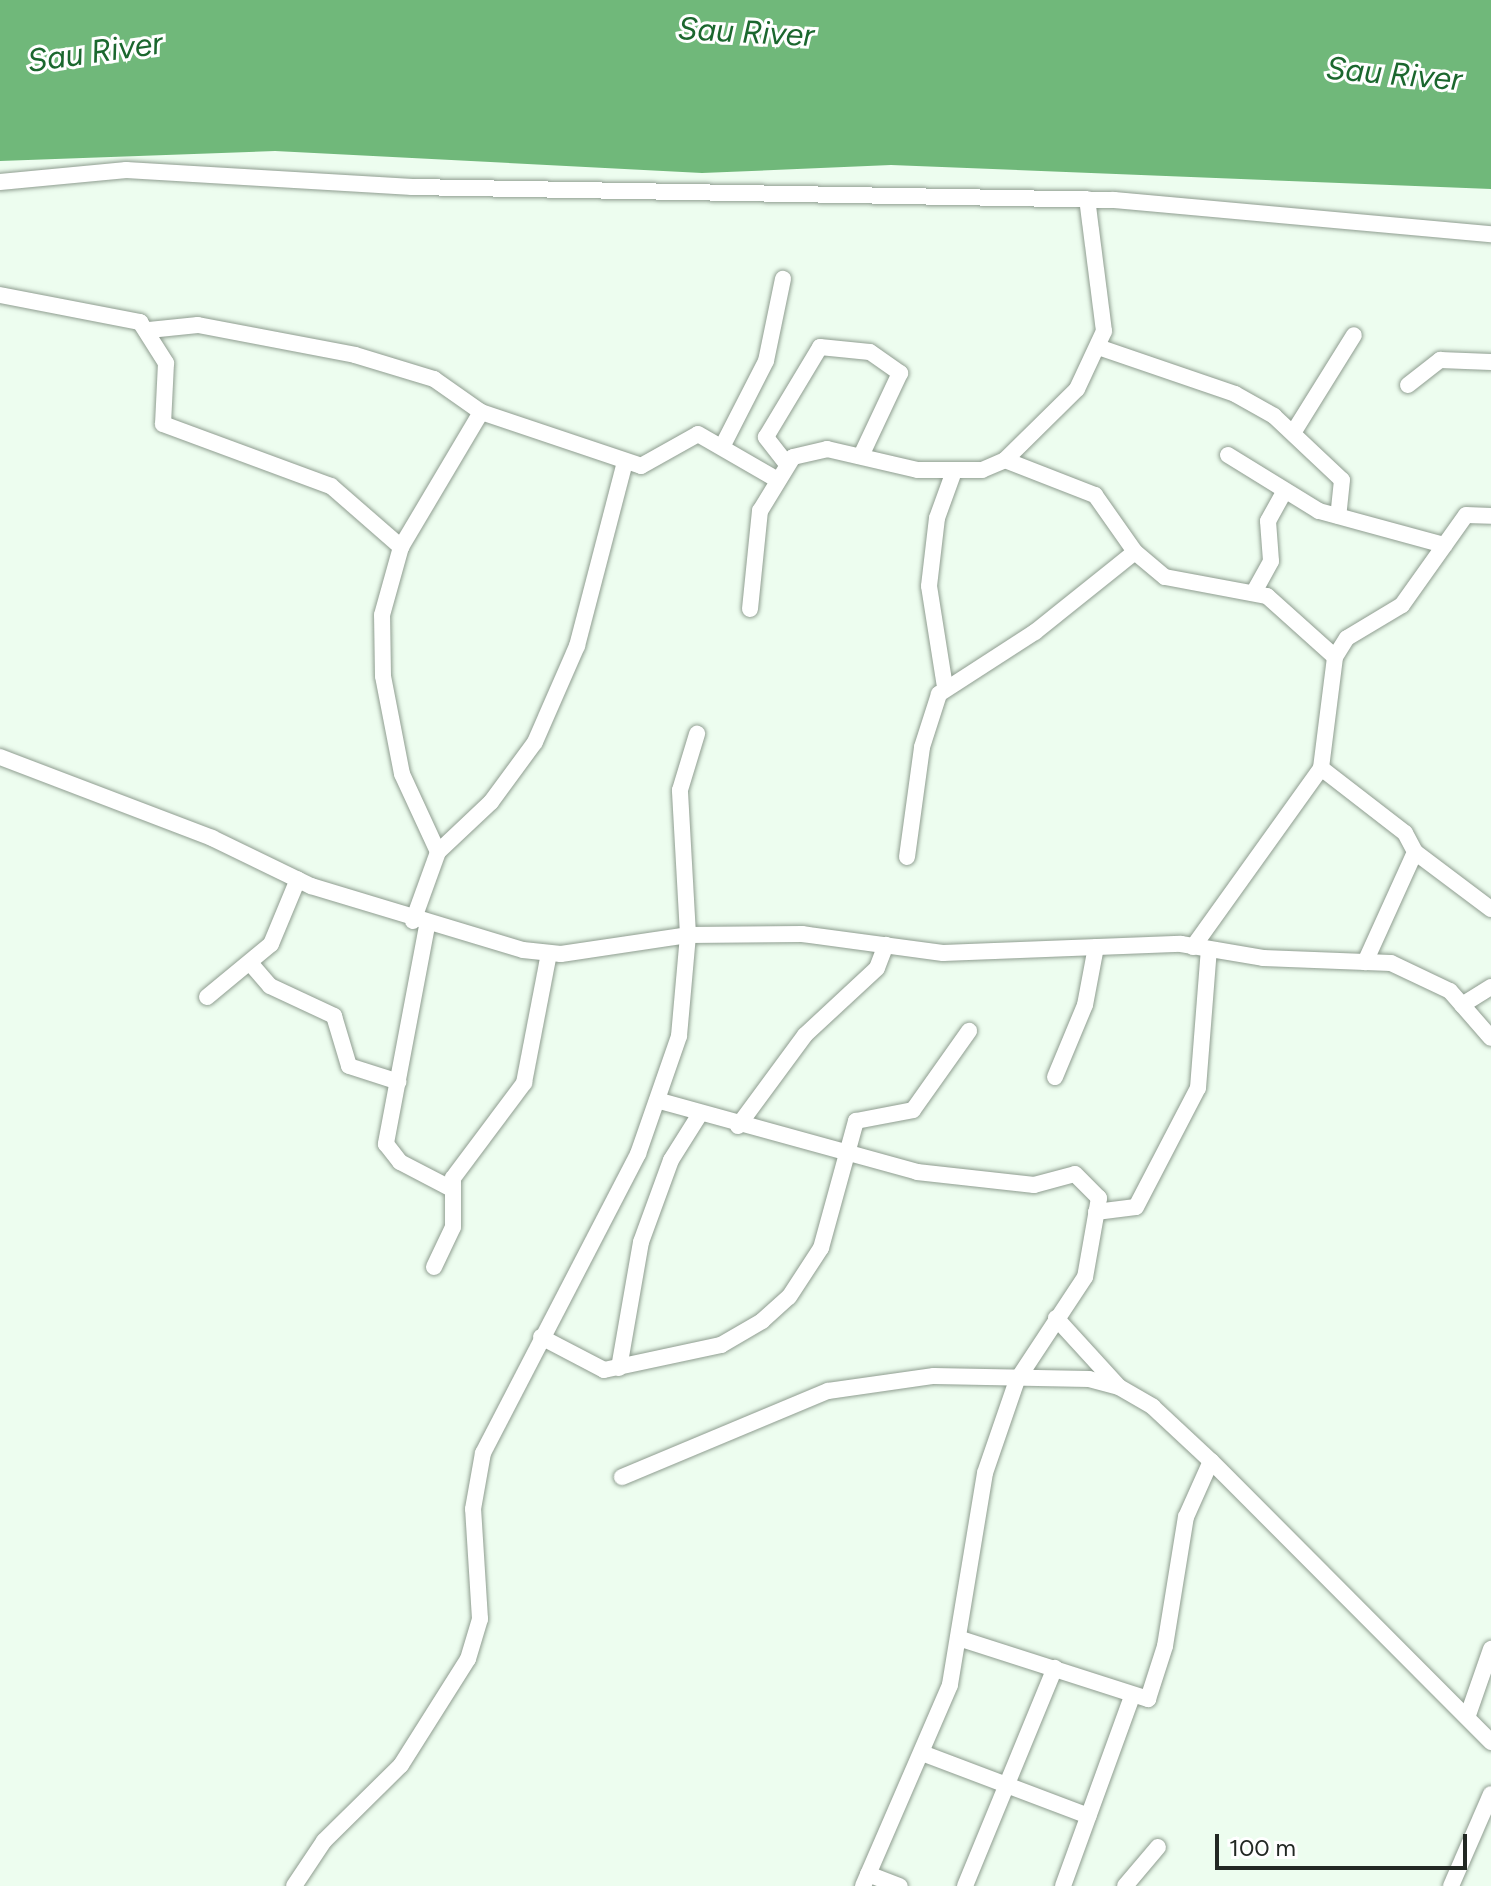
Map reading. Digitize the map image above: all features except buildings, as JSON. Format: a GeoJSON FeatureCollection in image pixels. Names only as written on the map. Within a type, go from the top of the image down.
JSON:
{"type":"FeatureCollection","features":[{"type":"Feature","properties":{"kind":"street"},"geometry":{"type":"LineString","coordinates":[[0,182],[139,170],[412,187],[1087,199],[1491,234]]}},
{"type":"Feature","properties":{"kind":"street"},"geometry":{"type":"LineString","coordinates":[[750,609],[754,535],[776,479],[786,463],[808,450],[861,456],[953,474],[1005,460],[1077,389],[1101,348],[1105,308],[1087,199]]}},
{"type":"Feature","properties":{"kind":"street"},"geometry":{"type":"LineString","coordinates":[[722,447],[766,361],[783,279]]}},
{"type":"Feature","properties":{"kind":"street"},"geometry":{"type":"LineString","coordinates":[[0,295],[126,317],[149,330],[166,363],[163,424],[331,486],[401,547]]}},
{"type":"Feature","properties":{"kind":"street"},"geometry":{"type":"LineString","coordinates":[[149,330],[198,325],[286,337],[434,379],[481,412],[625,462],[649,466],[692,434],[722,447],[776,479]]}},
{"type":"Feature","properties":{"kind":"street"},"geometry":{"type":"LineString","coordinates":[[1293,433],[1354,335]]}},
{"type":"Feature","properties":{"kind":"street"},"geometry":{"type":"LineString","coordinates":[[786,463],[766,437],[820,347],[870,352],[900,373],[861,456]]}},
{"type":"Feature","properties":{"kind":"street"},"geometry":{"type":"LineString","coordinates":[[1101,348],[1235,394],[1293,433],[1342,480],[1338,516]]}},
{"type":"Feature","properties":{"kind":"street"},"geometry":{"type":"LineString","coordinates":[[1408,385],[1440,360],[1491,362]]}},
{"type":"Feature","properties":{"kind":"street"},"geometry":{"type":"LineString","coordinates":[[438,852],[407,792],[383,676],[382,615],[401,547],[481,412]]}},
{"type":"Feature","properties":{"kind":"street"},"geometry":{"type":"LineString","coordinates":[[1228,455],[1284,492],[1338,516],[1444,545]]}},
{"type":"Feature","properties":{"kind":"street"},"geometry":{"type":"LineString","coordinates":[[1005,460],[1095,495],[1135,552],[1165,577],[1254,592],[1285,607],[1335,657]]}},
{"type":"Feature","properties":{"kind":"street"},"geometry":{"type":"LineString","coordinates":[[450,1188],[387,1149],[420,923],[438,852],[491,802],[535,742],[577,646],[625,462]]}},
{"type":"Feature","properties":{"kind":"street"},"geometry":{"type":"LineString","coordinates":[[907,857],[922,747],[945,687],[929,586],[937,518],[953,474]]}},
{"type":"Feature","properties":{"kind":"street"},"geometry":{"type":"LineString","coordinates":[[1254,592],[1271,561],[1268,521],[1284,492]]}},
{"type":"Feature","properties":{"kind":"street"},"geometry":{"type":"LineString","coordinates":[[1096,1212],[1136,1207],[1198,1088],[1201,948],[1321,768],[1335,657],[1355,629],[1402,605],[1466,515],[1490,512]]}},
{"type":"Feature","properties":{"kind":"street"},"geometry":{"type":"LineString","coordinates":[[945,687],[1035,632],[1135,552]]}},
{"type":"Feature","properties":{"kind":"street"},"geometry":{"type":"LineString","coordinates":[[294,1886],[324,1841],[401,1765],[468,1659],[480,1619],[473,1509],[483,1453],[660,1101],[679,1036],[688,935],[680,790],[697,734]]}},
{"type":"Feature","properties":{"kind":"street"},"geometry":{"type":"LineString","coordinates":[[0,757],[212,838],[298,879],[420,923],[549,953],[688,935],[802,934],[943,953],[1096,947],[1201,948],[1365,962],[1424,975],[1462,1005],[1491,1038]]}},
{"type":"Feature","properties":{"kind":"street"},"geometry":{"type":"LineString","coordinates":[[1321,768],[1405,833],[1415,852],[1491,909]]}},
{"type":"Feature","properties":{"kind":"street"},"geometry":{"type":"LineString","coordinates":[[1365,962],[1415,852]]}},
{"type":"Feature","properties":{"kind":"street"},"geometry":{"type":"LineString","coordinates":[[207,997],[251,964],[271,944],[298,879]]}},
{"type":"Feature","properties":{"kind":"street"},"geometry":{"type":"LineString","coordinates":[[738,1126],[805,1035],[877,968],[886,945]]}},
{"type":"Feature","properties":{"kind":"street"},"geometry":{"type":"LineString","coordinates":[[1055,1077],[1085,1005],[1096,947]]}},
{"type":"Feature","properties":{"kind":"street"},"geometry":{"type":"LineString","coordinates":[[434,1267],[453,1227],[450,1188],[524,1083],[549,953]]}},
{"type":"Feature","properties":{"kind":"street"},"geometry":{"type":"LineString","coordinates":[[251,964],[270,986],[334,1016],[349,1066],[399,1082]]}},
{"type":"Feature","properties":{"kind":"street"},"geometry":{"type":"LineString","coordinates":[[1462,1005],[1491,987]]}},
{"type":"Feature","properties":{"kind":"street"},"geometry":{"type":"LineString","coordinates":[[541,1337],[596,1368],[619,1368],[721,1345],[789,1297],[821,1248],[856,1121],[913,1110],[969,1031]]}},
{"type":"Feature","properties":{"kind":"street"},"geometry":{"type":"LineString","coordinates":[[660,1101],[846,1157],[1034,1185],[1075,1174],[1094,1186],[1096,1212],[1085,1277],[1017,1380],[969,1535],[950,1685],[866,1880],[900,1886]]}},
{"type":"Feature","properties":{"kind":"street"},"geometry":{"type":"LineString","coordinates":[[619,1368],[641,1242],[671,1160],[700,1114]]}},
{"type":"Feature","properties":{"kind":"street"},"geometry":{"type":"LineString","coordinates":[[1056,1318],[1119,1387]]}},
{"type":"Feature","properties":{"kind":"street"},"geometry":{"type":"LineString","coordinates":[[622,1477],[828,1391],[934,1376],[1089,1379],[1119,1387],[1153,1407],[1211,1461],[1468,1715],[1491,1742]]}},
{"type":"Feature","properties":{"kind":"street"},"geometry":{"type":"LineString","coordinates":[[958,1638],[1055,1668],[1131,1699],[1155,1692],[1186,1517],[1211,1461]]}},
{"type":"Feature","properties":{"kind":"street"},"geometry":{"type":"LineString","coordinates":[[1468,1715],[1491,1649]]}},
{"type":"Feature","properties":{"kind":"street"},"geometry":{"type":"LineString","coordinates":[[965,1886],[1055,1668]]}},
{"type":"Feature","properties":{"kind":"street"},"geometry":{"type":"LineString","coordinates":[[1063,1886],[1131,1699]]}},
{"type":"Feature","properties":{"kind":"street"},"geometry":{"type":"LineString","coordinates":[[922,1753],[1089,1816]]}},
{"type":"Feature","properties":{"kind":"street"},"geometry":{"type":"LineString","coordinates":[[1451,1886],[1491,1794]]}},
{"type":"Feature","properties":{"kind":"street"},"geometry":{"type":"LineString","coordinates":[[1125,1886],[1158,1847]]}},
{"type":"Feature","properties":{"kind":"water","name":"Sau River"},"geometry":{"type":"Polygon","coordinates":[[[0,0],[1491,0],[1491,189],[891,165],[702,173],[275,151],[0,161],[0,0]]]}}]}
